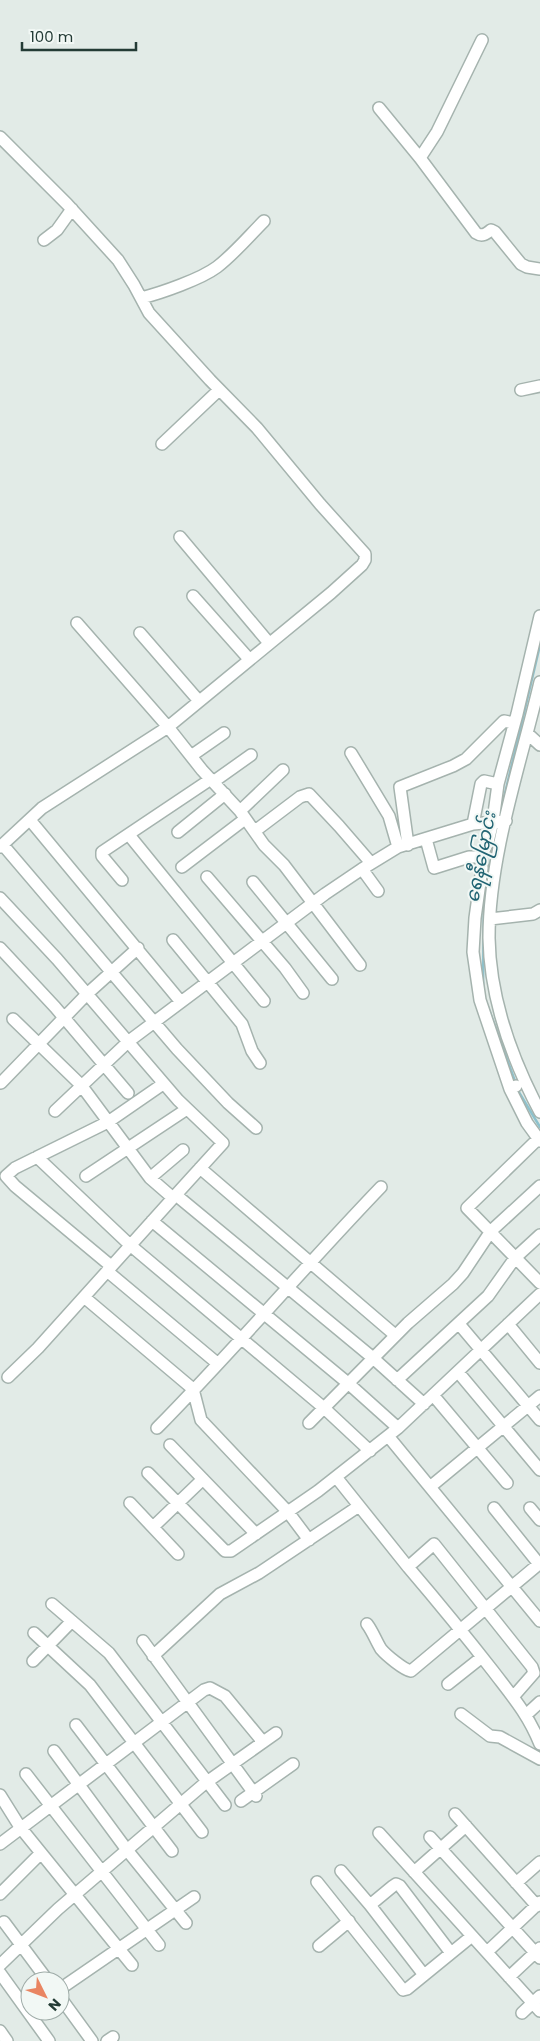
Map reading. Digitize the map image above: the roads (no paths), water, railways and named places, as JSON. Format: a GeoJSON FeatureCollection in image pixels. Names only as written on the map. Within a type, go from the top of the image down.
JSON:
{"type":"FeatureCollection","features":[{"type":"Feature","properties":{"kind":"street"},"geometry":{"type":"LineString","coordinates":[[420,158],[437,132],[482,40]]}},
{"type":"Feature","properties":{"kind":"street"},"geometry":{"type":"LineString","coordinates":[[379,108],[420,158],[476,234],[484,235],[491,230],[496,232],[521,264],[540,269]]}},
{"type":"Feature","properties":{"kind":"street"},"geometry":{"type":"LineString","coordinates":[[0,137],[118,260],[147,296],[150,313],[219,390],[267,439],[320,504],[365,554],[365,560],[362,565],[331,593],[249,658],[169,730],[95,773],[42,808],[1,846],[199,1073],[256,1128]]}},
{"type":"Feature","properties":{"kind":"street"},"geometry":{"type":"LineString","coordinates":[[44,240],[57,230],[72,210]]}},
{"type":"Feature","properties":{"kind":"street"},"geometry":{"type":"LineString","coordinates":[[147,296],[209,272],[225,260],[264,221]]}},
{"type":"Feature","properties":{"kind":"street"},"geometry":{"type":"LineString","coordinates":[[521,390],[540,386]]}},
{"type":"Feature","properties":{"kind":"street"},"geometry":{"type":"LineString","coordinates":[[162,444],[219,390]]}},
{"type":"Feature","properties":{"kind":"street"},"geometry":{"type":"LineString","coordinates":[[180,537],[269,643]]}},
{"type":"Feature","properties":{"kind":"street"},"geometry":{"type":"LineString","coordinates":[[193,596],[249,658]]}},
{"type":"Feature","properties":{"kind":"street"},"geometry":{"type":"LineString","coordinates":[[540,616],[498,784],[499,821],[489,936],[495,995],[505,1030],[524,1083],[540,1112]]}},
{"type":"Feature","properties":{"kind":"street"},"geometry":{"type":"LineString","coordinates":[[77,623],[225,794],[313,903],[360,965]]}},
{"type":"Feature","properties":{"kind":"street"},"geometry":{"type":"LineString","coordinates":[[140,633],[199,701]]}},
{"type":"Feature","properties":{"kind":"street"},"geometry":{"type":"LineString","coordinates":[[540,682],[538,703],[499,821],[481,857],[482,868],[475,918],[474,959],[480,1000],[511,1088],[528,1123],[539,1140],[467,1208],[540,1283]]}},
{"type":"Feature","properties":{"kind":"street"},"geometry":{"type":"LineString","coordinates":[[397,849],[400,787],[466,759],[504,721],[514,723]]}},
{"type":"Feature","properties":{"kind":"street"},"geometry":{"type":"LineString","coordinates":[[191,756],[224,733]]}},
{"type":"Feature","properties":{"kind":"street"},"geometry":{"type":"LineString","coordinates":[[528,734],[540,745]]}},
{"type":"Feature","properties":{"kind":"street"},"geometry":{"type":"LineString","coordinates":[[351,753],[389,816],[397,849]]}},
{"type":"Feature","properties":{"kind":"street"},"geometry":{"type":"LineString","coordinates":[[122,880],[101,854],[251,755]]}},
{"type":"Feature","properties":{"kind":"street"},"geometry":{"type":"LineString","coordinates":[[182,867],[242,815],[283,770]]}},
{"type":"Feature","properties":{"kind":"street"},"geometry":{"type":"LineString","coordinates":[[473,824],[481,784],[484,781],[498,784]]}},
{"type":"Feature","properties":{"kind":"street"},"geometry":{"type":"LineString","coordinates":[[178,832],[225,794]]}},
{"type":"Feature","properties":{"kind":"street"},"geometry":{"type":"LineString","coordinates":[[255,831],[300,797],[309,794],[339,826],[366,866],[378,891]]}},
{"type":"Feature","properties":{"kind":"street"},"geometry":{"type":"LineString","coordinates":[[30,820],[182,1002]]}},
{"type":"Feature","properties":{"kind":"street"},"geometry":{"type":"LineString","coordinates":[[55,1111],[129,1041],[287,922],[366,866],[397,849],[426,839],[473,824],[499,821]]}},
{"type":"Feature","properties":{"kind":"street"},"geometry":{"type":"LineString","coordinates":[[129,835],[264,1001]]}},
{"type":"Feature","properties":{"kind":"street"},"geometry":{"type":"LineString","coordinates":[[426,839],[434,868],[469,857],[481,857]]}},
{"type":"Feature","properties":{"kind":"street"},"geometry":{"type":"LineString","coordinates":[[207,877],[285,968],[302,993]]}},
{"type":"Feature","properties":{"kind":"street"},"geometry":{"type":"LineString","coordinates":[[253,882],[332,979]]}},
{"type":"Feature","properties":{"kind":"street"},"geometry":{"type":"LineString","coordinates":[[0,898],[88,994],[163,1084],[223,1143],[38,1348],[8,1377]]}},
{"type":"Feature","properties":{"kind":"street"},"geometry":{"type":"LineString","coordinates":[[490,919],[533,914],[540,910]]}},
{"type":"Feature","properties":{"kind":"street"},"geometry":{"type":"LineString","coordinates":[[173,940],[242,1024],[252,1051],[260,1063]]}},
{"type":"Feature","properties":{"kind":"street"},"geometry":{"type":"LineString","coordinates":[[0,948],[64,1017],[128,1093]]}},
{"type":"Feature","properties":{"kind":"street"},"geometry":{"type":"LineString","coordinates":[[1,1083],[64,1017],[138,948]]}},
{"type":"Feature","properties":{"kind":"street"},"geometry":{"type":"LineString","coordinates":[[482,1000],[495,995]]}},
{"type":"Feature","properties":{"kind":"street"},"geometry":{"type":"LineString","coordinates":[[13,1019],[81,1085],[150,1178],[373,1358],[424,1404]]}},
{"type":"Feature","properties":{"kind":"street"},"geometry":{"type":"LineString","coordinates":[[511,1088],[524,1083]]}},
{"type":"Feature","properties":{"kind":"street"},"geometry":{"type":"LineString","coordinates":[[163,1084],[107,1120],[14,1168],[7,1175],[7,1179],[217,1363]]}},
{"type":"Feature","properties":{"kind":"street"},"geometry":{"type":"LineString","coordinates":[[86,1176],[187,1109]]}},
{"type":"Feature","properties":{"kind":"street"},"geometry":{"type":"LineString","coordinates":[[150,1178],[183,1150]]}},
{"type":"Feature","properties":{"kind":"street"},"geometry":{"type":"LineString","coordinates":[[37,1157],[130,1245],[324,1408],[370,1451]]}},
{"type":"Feature","properties":{"kind":"street"},"geometry":{"type":"LineString","coordinates":[[200,1168],[395,1335]]}},
{"type":"Feature","properties":{"kind":"street"},"geometry":{"type":"LineString","coordinates":[[308,1423],[349,1384],[395,1335],[463,1273],[491,1231],[540,1186]]}},
{"type":"Feature","properties":{"kind":"street"},"geometry":{"type":"LineString","coordinates":[[157,1428],[217,1363],[266,1314],[311,1262],[381,1187]]}},
{"type":"Feature","properties":{"kind":"street"},"geometry":{"type":"LineString","coordinates":[[152,1221],[266,1314],[398,1428]]}},
{"type":"Feature","properties":{"kind":"street"},"geometry":{"type":"LineString","coordinates":[[397,1380],[488,1296],[515,1258],[540,1235]]}},
{"type":"Feature","properties":{"kind":"street"},"geometry":{"type":"LineString","coordinates":[[148,1473],[225,1551],[231,1551],[336,1478],[398,1428],[540,1294]]}},
{"type":"Feature","properties":{"kind":"street"},"geometry":{"type":"LineString","coordinates":[[84,1297],[193,1389],[201,1420],[288,1512],[308,1540]]}},
{"type":"Feature","properties":{"kind":"street"},"geometry":{"type":"LineString","coordinates":[[459,1324],[540,1420]]}},
{"type":"Feature","properties":{"kind":"street"},"geometry":{"type":"LineString","coordinates":[[508,1324],[540,1363]]}},
{"type":"Feature","properties":{"kind":"street"},"geometry":{"type":"LineString","coordinates":[[458,1372],[540,1470]]}},
{"type":"Feature","properties":{"kind":"street"},"geometry":{"type":"LineString","coordinates":[[433,1395],[507,1483]]}},
{"type":"Feature","properties":{"kind":"street"},"geometry":{"type":"LineString","coordinates":[[430,1487],[540,1396]]}},
{"type":"Feature","properties":{"kind":"street"},"geometry":{"type":"LineString","coordinates":[[388,1436],[540,1622]]}},
{"type":"Feature","properties":{"kind":"street"},"geometry":{"type":"LineString","coordinates":[[170,1445],[256,1534]]}},
{"type":"Feature","properties":{"kind":"street"},"geometry":{"type":"LineString","coordinates":[[336,1478],[408,1568],[461,1630],[527,1714],[540,1744]]}},
{"type":"Feature","properties":{"kind":"street"},"geometry":{"type":"LineString","coordinates":[[153,1527],[203,1479]]}},
{"type":"Feature","properties":{"kind":"street"},"geometry":{"type":"LineString","coordinates":[[130,1503],[178,1554]]}},
{"type":"Feature","properties":{"kind":"street"},"geometry":{"type":"LineString","coordinates":[[153,1656],[220,1594],[259,1574],[359,1506]]}},
{"type":"Feature","properties":{"kind":"street"},"geometry":{"type":"LineString","coordinates":[[367,1624],[374,1632],[382,1650],[406,1670],[411,1671],[540,1563],[494,1508]]}},
{"type":"Feature","properties":{"kind":"street"},"geometry":{"type":"LineString","coordinates":[[530,1508],[540,1520]]}},
{"type":"Feature","properties":{"kind":"street"},"geometry":{"type":"LineString","coordinates":[[408,1568],[434,1544],[487,1608],[532,1667],[534,1673],[513,1697]]}},
{"type":"Feature","properties":{"kind":"street"},"geometry":{"type":"LineString","coordinates":[[52,1604],[109,1653],[225,1805]]}},
{"type":"Feature","properties":{"kind":"street"},"geometry":{"type":"LineString","coordinates":[[33,1660],[72,1622]]}},
{"type":"Feature","properties":{"kind":"street"},"geometry":{"type":"LineString","coordinates":[[34,1633],[90,1685],[202,1832]]}},
{"type":"Feature","properties":{"kind":"street"},"geometry":{"type":"LineString","coordinates":[[143,1641],[255,1794]]}},
{"type":"Feature","properties":{"kind":"street"},"geometry":{"type":"LineString","coordinates":[[448,1684],[482,1657]]}},
{"type":"Feature","properties":{"kind":"street"},"geometry":{"type":"LineString","coordinates":[[0,1844],[20,1827],[134,1744],[204,1690],[210,1688],[225,1696],[263,1742]]}},
{"type":"Feature","properties":{"kind":"street"},"geometry":{"type":"LineString","coordinates":[[527,1714],[540,1702]]}},
{"type":"Feature","properties":{"kind":"street"},"geometry":{"type":"LineString","coordinates":[[461,1714],[490,1736],[500,1737],[540,1759]]}},
{"type":"Feature","properties":{"kind":"street"},"geometry":{"type":"LineString","coordinates":[[76,1725],[172,1851]]}},
{"type":"Feature","properties":{"kind":"street"},"geometry":{"type":"LineString","coordinates":[[0,1965],[75,1895],[207,1782],[276,1733]]}},
{"type":"Feature","properties":{"kind":"street"},"geometry":{"type":"LineString","coordinates":[[54,1751],[127,1850],[186,1922]]}},
{"type":"Feature","properties":{"kind":"street"},"geometry":{"type":"LineString","coordinates":[[240,1800],[255,1794],[293,1764]]}},
{"type":"Feature","properties":{"kind":"street"},"geometry":{"type":"LineString","coordinates":[[26,1774],[101,1873],[159,1945]]}},
{"type":"Feature","properties":{"kind":"street"},"geometry":{"type":"LineString","coordinates":[[0,1795],[20,1827],[132,1965]]}},
{"type":"Feature","properties":{"kind":"street"},"geometry":{"type":"LineString","coordinates":[[455,1814],[516,1883],[538,1904],[486,1952]]}},
{"type":"Feature","properties":{"kind":"street"},"geometry":{"type":"LineString","coordinates":[[414,1872],[466,1826]]}},
{"type":"Feature","properties":{"kind":"street"},"geometry":{"type":"LineString","coordinates":[[379,1833],[486,1952],[538,2003],[522,2013]]}},
{"type":"Feature","properties":{"kind":"street"},"geometry":{"type":"LineString","coordinates":[[430,1838],[538,1953],[510,1977]]}},
{"type":"Feature","properties":{"kind":"street"},"geometry":{"type":"LineString","coordinates":[[0,1894],[41,1853]]}},
{"type":"Feature","properties":{"kind":"street"},"geometry":{"type":"LineString","coordinates":[[516,1883],[540,1862]]}},
{"type":"Feature","properties":{"kind":"street"},"geometry":{"type":"LineString","coordinates":[[341,1871],[424,1975]]}},
{"type":"Feature","properties":{"kind":"street"},"geometry":{"type":"LineString","coordinates":[[317,1882],[403,1990],[407,1989],[472,1936]]}},
{"type":"Feature","properties":{"kind":"street"},"geometry":{"type":"LineString","coordinates":[[370,1905],[398,1884],[451,1953]]}},
{"type":"Feature","properties":{"kind":"street"},"geometry":{"type":"LineString","coordinates":[[70,1982],[194,1896]]}},
{"type":"Feature","properties":{"kind":"street"},"geometry":{"type":"LineString","coordinates":[[320,1946],[349,1921]]}},
{"type":"Feature","properties":{"kind":"street"},"geometry":{"type":"LineString","coordinates":[[4,1922],[41,1971]]}},
{"type":"Feature","properties":{"kind":"street"},"geometry":{"type":"LineString","coordinates":[[0,1973],[49,2041]]}},
{"type":"Feature","properties":{"kind":"street"},"geometry":{"type":"LineString","coordinates":[[70,2011],[92,2041]]}},
{"type":"Feature","properties":{"kind":"street"},"geometry":{"type":"LineString","coordinates":[[0,2031],[7,2041]]}},
{"type":"Feature","properties":{"kind":"waterway","name":"ရေနီမြောင်း"},"geometry":{"type":"LineString","coordinates":[[499,819],[540,645]]}},
{"type":"Feature","properties":{"kind":"waterway","name":"ရေနီမြောင်း"},"geometry":{"type":"LineString","coordinates":[[483,987],[484,895],[498,826]]}},
{"type":"Feature","properties":{"kind":"waterway","name":"ရေနီမြောင်း"},"geometry":{"type":"LineString","coordinates":[[488,1007],[516,1084]]}},
{"type":"Feature","properties":{"kind":"waterway","name":"ရေနီမြောင်း"},"geometry":{"type":"LineString","coordinates":[[517,1089],[540,1127]]}}]}
